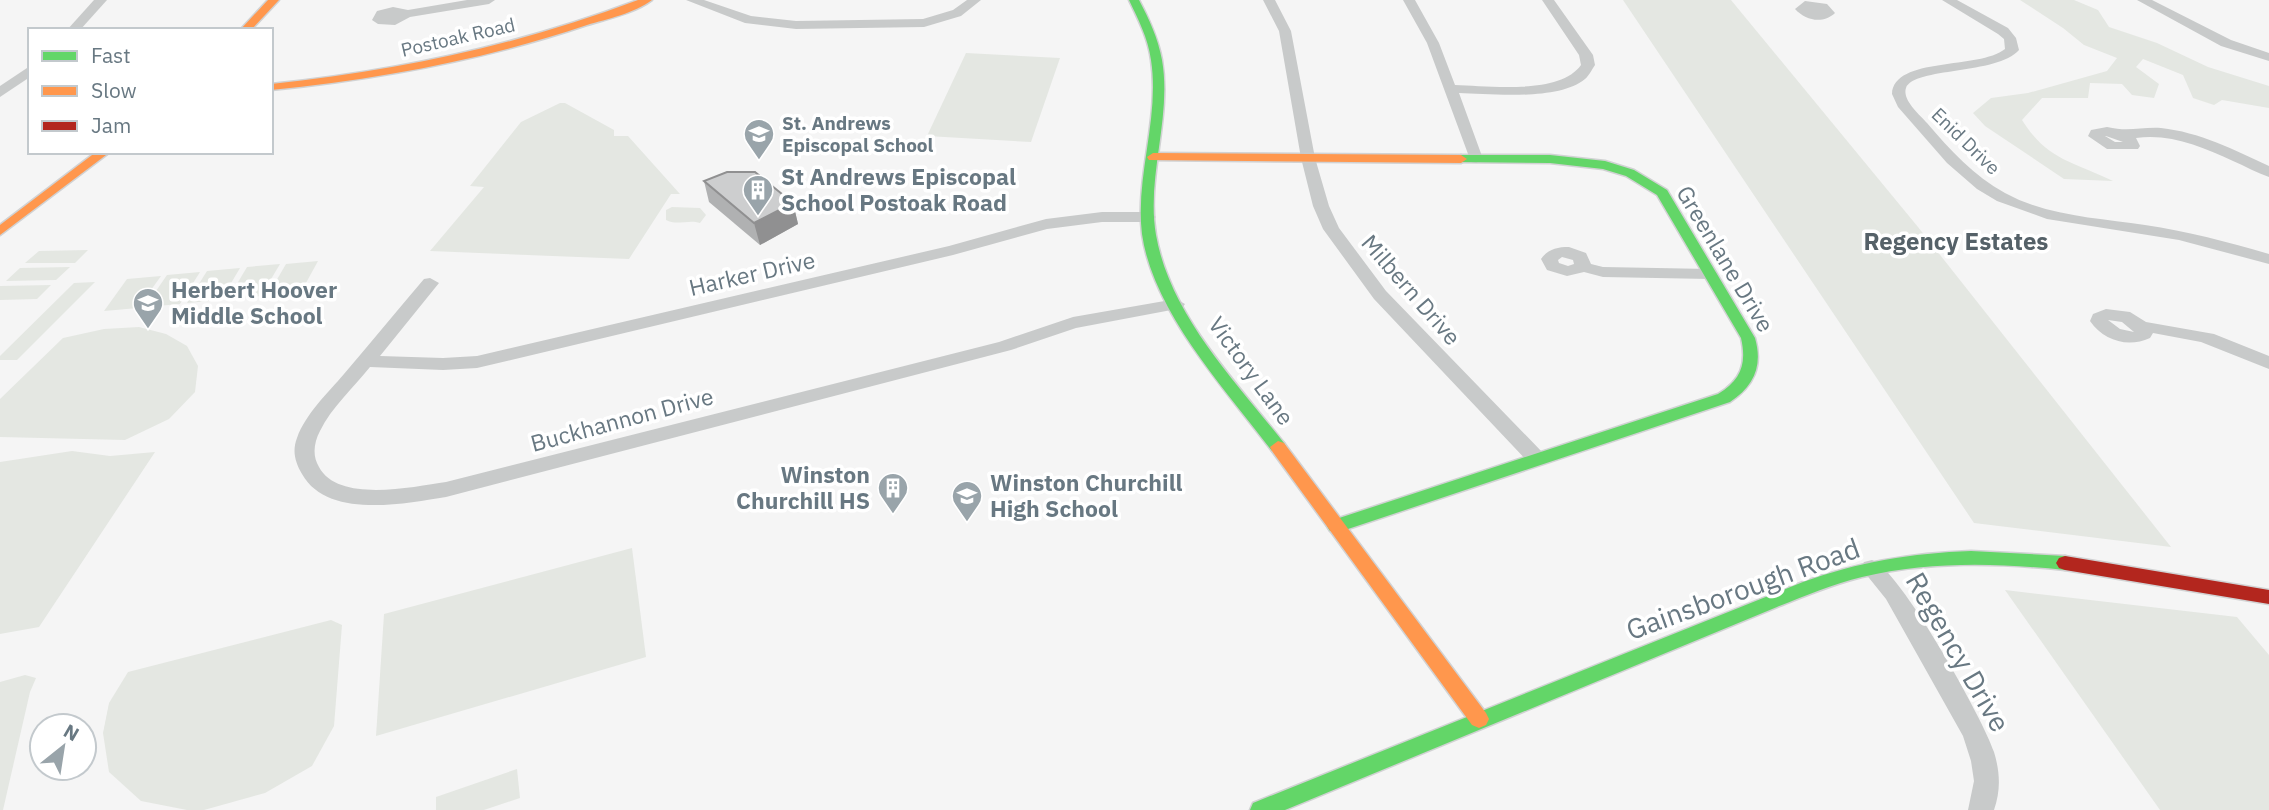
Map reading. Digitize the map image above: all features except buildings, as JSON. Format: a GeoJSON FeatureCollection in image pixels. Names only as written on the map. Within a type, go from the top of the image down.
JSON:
{"type":"FeatureCollection","features":[{"type":"Feature","properties":{"kind":"street"},"geometry":{"type":"LineString","coordinates":[[75,28],[101,0]]}},
{"type":"Feature","properties":{"kind":"street"},"geometry":{"type":"LineString","coordinates":[[247,28],[274,0]]}},
{"type":"Feature","properties":{"kind":"street"},"geometry":{"type":"LineString","coordinates":[[406,14],[489,0]]}},
{"type":"Feature","properties":{"kind":"street","name":"Postoak Road"},"geometry":{"type":"LineString","coordinates":[[273,87],[362,77],[463,59],[550,36],[647,0]]}},
{"type":"Feature","properties":{"kind":"street"},"geometry":{"type":"LineString","coordinates":[[692,0],[749,20],[796,25],[917,24],[953,15],[975,0]]}},
{"type":"Feature","properties":{"kind":"street","name":"Victory Lane"},"geometry":{"type":"LineString","coordinates":[[1134,0],[1151,24],[1157,48],[1157,117],[1148,185],[1148,217],[1155,259],[1176,304],[1202,344],[1479,719]]}},
{"type":"Feature","properties":{"kind":"street","name":"Milbern Drive"},"geometry":{"type":"LineString","coordinates":[[1269,0],[1281,18],[1286,35],[1308,158],[1321,206],[1331,229],[1380,295],[1538,459]]}},
{"type":"Feature","properties":{"kind":"street"},"geometry":{"type":"LineString","coordinates":[[1409,0],[1427,27],[1476,159]]}},
{"type":"Feature","properties":{"kind":"street"},"geometry":{"type":"LineString","coordinates":[[1451,89],[1553,88],[1582,76],[1588,65],[1586,55],[1548,0]]}},
{"type":"Feature","properties":{"kind":"street","name":"Enid Drive"},"geometry":{"type":"LineString","coordinates":[[1948,0],[2003,31],[2010,38],[2012,50],[2006,56],[1993,61],[1914,74],[1903,79],[1898,86],[1898,95],[1907,109],[1969,176],[1996,194],[2032,208],[2201,240],[2269,259]]}},
{"type":"Feature","properties":{"kind":"street"},"geometry":{"type":"LineString","coordinates":[[2143,0],[2227,43],[2269,57]]}},
{"type":"Feature","properties":{"kind":"street"},"geometry":{"type":"LineString","coordinates":[[0,93],[28,72]]}},
{"type":"Feature","properties":{"kind":"street"},"geometry":{"type":"LineString","coordinates":[[2124,135],[2145,132],[2182,136],[2220,148],[2269,172]]}},
{"type":"Feature","properties":{"kind":"street"},"geometry":{"type":"LineString","coordinates":[[0,231],[101,154]]}},
{"type":"Feature","properties":{"kind":"street","name":"Greenlane Drive"},"geometry":{"type":"LineString","coordinates":[[1153,157],[1582,161],[1630,173],[1655,188],[1667,199],[1753,351],[1754,363],[1745,383],[1724,398],[1336,526]]}},
{"type":"Feature","properties":{"kind":"street","name":"Harker Drive"},"geometry":{"type":"LineString","coordinates":[[365,361],[443,364],[477,362],[956,249],[1035,226],[1086,218],[1148,217]]}},
{"type":"Feature","properties":{"kind":"street"},"geometry":{"type":"LineString","coordinates":[[1584,267],[1603,272],[1710,274]]}},
{"type":"Feature","properties":{"kind":"street","name":"Buckhannon Drive"},"geometry":{"type":"LineString","coordinates":[[430,283],[308,434],[304,458],[308,472],[327,488],[342,494],[370,498],[395,497],[459,486],[548,466],[1005,345],[1073,323],[1176,304]]}},
{"type":"Feature","properties":{"kind":"street"},"geometry":{"type":"LineString","coordinates":[[2141,327],[2198,334],[2246,351],[2269,363]]}},
{"type":"Feature","properties":{"kind":"street","name":"Gainsborough Road"},"geometry":{"type":"LineString","coordinates":[[1261,810],[1479,719],[1795,593],[1872,568],[1948,558],[2048,561],[2269,597]]}},
{"type":"Feature","properties":{"kind":"street","name":"Regency Drive"},"geometry":{"type":"LineString","coordinates":[[1872,568],[1894,593],[1974,732],[1987,776],[1981,810]]}},
{"type":"Feature","properties":{"kind":"shaded area"},"geometry":{"type":"Polygon","coordinates":[[[1623,0],[1731,0],[1918,227],[2171,547],[1974,523],[1623,0]]]}},
{"type":"Feature","properties":{"kind":"shaded area"},"geometry":{"type":"Polygon","coordinates":[[[2020,0],[2074,0],[2098,10],[2109,27],[2157,43],[2208,67],[2269,86],[2269,108],[2222,100],[2214,105],[2193,98],[2183,75],[2143,59],[2136,67],[2159,84],[2154,98],[2132,95],[2122,84],[2090,83],[2088,98],[2042,98],[2022,120],[2032,134],[2052,152],[2113,181],[2064,179],[1985,126],[1973,113],[1991,98],[2028,93],[2107,71],[2117,58],[2084,45],[2020,0]]]}},
{"type":"Feature","properties":{"kind":"shaded area"},"geometry":{"type":"Polygon","coordinates":[[[966,53],[1060,58],[1031,142],[927,136],[966,53]]]}},
{"type":"Feature","properties":{"kind":"shaded area"},"geometry":{"type":"Polygon","coordinates":[[[565,103],[614,130],[614,136],[628,136],[680,194],[671,194],[629,259],[430,251],[484,187],[470,186],[521,122],[565,103]]]}},
{"type":"Feature","properties":{"kind":"shaded area"},"geometry":{"type":"Polygon","coordinates":[[[672,207],[700,208],[706,215],[700,223],[670,222],[666,220],[666,210],[672,207]]]}},
{"type":"Feature","properties":{"kind":"shaded area"},"geometry":{"type":"Polygon","coordinates":[[[88,250],[75,263],[25,263],[39,251],[88,250]]]}},
{"type":"Feature","properties":{"kind":"shaded area"},"geometry":{"type":"Polygon","coordinates":[[[318,261],[301,292],[268,295],[286,264],[318,261]]]}},
{"type":"Feature","properties":{"kind":"shaded area"},"geometry":{"type":"Polygon","coordinates":[[[280,264],[261,296],[228,299],[247,267],[280,264]]]}},
{"type":"Feature","properties":{"kind":"shaded area"},"geometry":{"type":"Polygon","coordinates":[[[70,267],[56,280],[6,281],[20,268],[70,267]]]}},
{"type":"Feature","properties":{"kind":"shaded area"},"geometry":{"type":"Polygon","coordinates":[[[240,268],[221,300],[187,303],[207,271],[240,268]]]}},
{"type":"Feature","properties":{"kind":"shaded area"},"geometry":{"type":"Polygon","coordinates":[[[200,272],[180,304],[145,307],[167,275],[200,272]]]}},
{"type":"Feature","properties":{"kind":"shaded area"},"geometry":{"type":"Polygon","coordinates":[[[161,276],[138,308],[104,311],[127,279],[161,276]]]}},
{"type":"Feature","properties":{"kind":"shaded area"},"geometry":{"type":"Polygon","coordinates":[[[95,282],[17,360],[0,360],[0,356],[74,283],[95,282]]]}},
{"type":"Feature","properties":{"kind":"shaded area"},"geometry":{"type":"Polygon","coordinates":[[[51,285],[37,299],[0,300],[0,286],[51,285]]]}},
{"type":"Feature","properties":{"kind":"shaded area"},"geometry":{"type":"Polygon","coordinates":[[[139,327],[166,334],[187,346],[198,366],[195,392],[169,419],[125,440],[0,437],[0,399],[63,338],[104,329],[139,327]]]}},
{"type":"Feature","properties":{"kind":"shaded area"},"geometry":{"type":"Polygon","coordinates":[[[72,451],[110,456],[155,452],[39,627],[0,634],[0,462],[72,451]]]}},
{"type":"Feature","properties":{"kind":"shaded area"},"geometry":{"type":"Polygon","coordinates":[[[632,548],[646,657],[376,736],[384,614],[632,548]]]}},
{"type":"Feature","properties":{"kind":"shaded area"},"geometry":{"type":"Polygon","coordinates":[[[2005,590],[2237,617],[2269,655],[2269,810],[2160,810],[2005,590]]]}},
{"type":"Feature","properties":{"kind":"shaded area"},"geometry":{"type":"Polygon","coordinates":[[[331,620],[342,625],[334,726],[312,766],[265,793],[204,810],[187,810],[141,801],[109,772],[103,733],[109,703],[128,672],[331,620]]]}},
{"type":"Feature","properties":{"kind":"shaded area"},"geometry":{"type":"Polygon","coordinates":[[[25,675],[36,678],[30,692],[3,810],[0,810],[0,682],[25,675]]]}},
{"type":"Feature","properties":{"kind":"shaded area"},"geometry":{"type":"Polygon","coordinates":[[[517,769],[520,798],[484,810],[436,810],[436,797],[517,769]]]}},
{"type":"Feature","properties":{"kind":"traffic: fast"},"geometry":{"type":"LineString","coordinates":[[1134,0],[1149,30],[1159,88],[1148,203],[1149,234],[1155,261],[1167,289],[1201,346],[1278,447]]}},
{"type":"Feature","properties":{"kind":"traffic: fast"},"geometry":{"type":"LineString","coordinates":[[1336,526],[1724,398],[1740,387],[1749,373],[1752,357],[1748,338],[1662,193],[1630,173],[1605,165],[1550,159],[1461,159]]}},
{"type":"Feature","properties":{"kind":"traffic: fast"},"geometry":{"type":"LineString","coordinates":[[1261,810],[1770,602],[1836,578],[1877,567],[1948,559],[1994,558],[2065,563]]}},
{"type":"Feature","properties":{"kind":"traffic: slow"},"geometry":{"type":"LineString","coordinates":[[247,28],[274,0]]}},
{"type":"Feature","properties":{"kind":"traffic: slow"},"geometry":{"type":"LineString","coordinates":[[273,87],[368,76],[462,58],[555,33],[647,0]]}},
{"type":"Feature","properties":{"kind":"traffic: slow"},"geometry":{"type":"LineString","coordinates":[[0,231],[101,154]]}},
{"type":"Feature","properties":{"kind":"traffic: slow"},"geometry":{"type":"LineString","coordinates":[[1153,157],[1461,159]]}},
{"type":"Feature","properties":{"kind":"traffic: slow"},"geometry":{"type":"LineString","coordinates":[[1278,447],[1479,719]]}},
{"type":"Feature","properties":{"kind":"traffic: jam"},"geometry":{"type":"LineString","coordinates":[[2065,563],[2269,597]]}},
{"type":"Feature","properties":{"kind":"place","name":"St. Andrews Episcopal School"},"geometry":{"type":"Point","coordinates":[759,161]}},
{"type":"Feature","properties":{"kind":"place","name":"St Andrews Episcopal School Postoak Road"},"geometry":{"type":"Point","coordinates":[758,217]}},
{"type":"Feature","properties":{"kind":"place","name":"Herbert Hoover Middle School"},"geometry":{"type":"Point","coordinates":[148,330]}},
{"type":"Feature","properties":{"kind":"place","name":"Winston Churchill HS"},"geometry":{"type":"Point","coordinates":[893,515]}},
{"type":"Feature","properties":{"kind":"place","name":"Winston Churchill High School"},"geometry":{"type":"Point","coordinates":[967,523]}},
{"type":"Feature","properties":{"kind":"district","name":"Regency Estates"},"geometry":{"type":"Point","coordinates":[1956,242]}}]}
